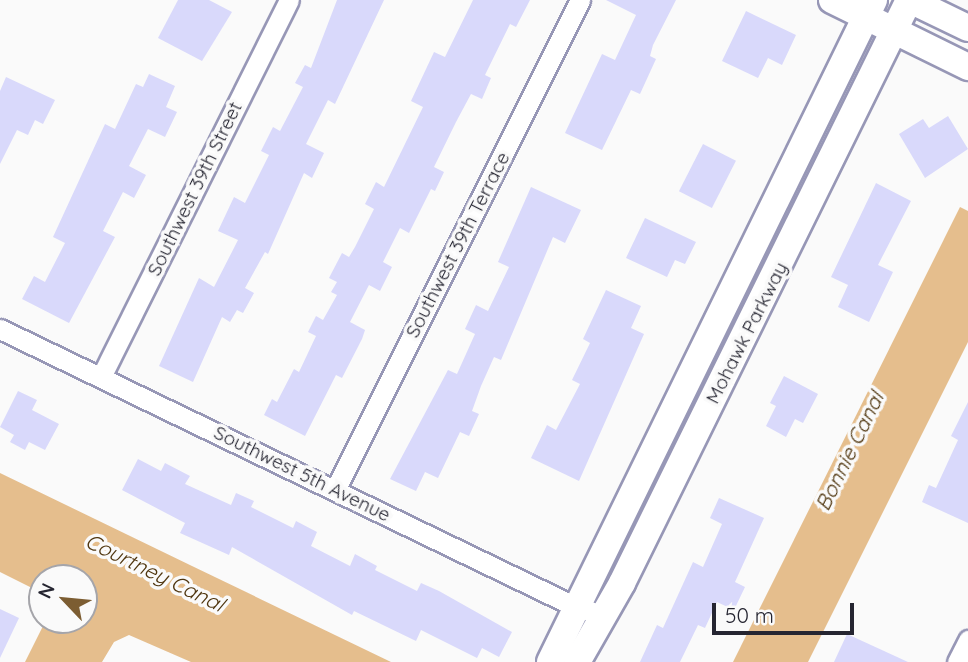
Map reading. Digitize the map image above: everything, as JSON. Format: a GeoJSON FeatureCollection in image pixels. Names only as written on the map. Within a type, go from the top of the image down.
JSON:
{"type":"FeatureCollection","features":[{"type":"Feature","properties":{"kind":"street","name":"Southwest 39th Street"},"geometry":{"type":"LineString","coordinates":[[101,377],[289,0]]}},
{"type":"Feature","properties":{"kind":"street","name":"Southwest 39th Terrace"},"geometry":{"type":"LineString","coordinates":[[335,490],[580,0]]}},
{"type":"Feature","properties":{"kind":"street"},"geometry":{"type":"LineString","coordinates":[[832,0],[870,8],[894,32],[968,67]]}},
{"type":"Feature","properties":{"kind":"street"},"geometry":{"type":"LineString","coordinates":[[909,0],[968,28]]}},
{"type":"Feature","properties":{"kind":"street","name":"Mohawk Parkway"},"geometry":{"type":"LineString","coordinates":[[566,657],[604,616],[909,0]]}},
{"type":"Feature","properties":{"kind":"street","name":"Mohawk Parkway"},"geometry":{"type":"LineString","coordinates":[[566,657],[574,606],[870,8]]}},
{"type":"Feature","properties":{"kind":"street","name":"Southwest 5th Avenue"},"geometry":{"type":"LineString","coordinates":[[0,329],[574,606],[604,616]]}},
{"type":"Feature","properties":{"kind":"street"},"geometry":{"type":"LineString","coordinates":[[957,662],[968,640]]}},
{"type":"Feature","properties":{"kind":"water","name":"Bonnie Canal"},"geometry":{"type":"Polygon","coordinates":[[[960,207],[968,211],[968,342],[808,662],[733,662],[960,207]]]}},
{"type":"Feature","properties":{"kind":"water","name":"Courtney Canal"},"geometry":{"type":"Polygon","coordinates":[[[0,473],[391,662],[191,662],[129,635],[114,642],[102,662],[25,662],[39,634],[98,634],[98,564],[28,564],[28,586],[0,572],[0,473]]]}},
{"type":"Feature","properties":{"kind":"building"},"geometry":{"type":"Polygon","coordinates":[[[178,0],[209,0],[232,12],[202,61],[158,38],[178,0]]]}},
{"type":"Feature","properties":{"kind":"building"},"geometry":{"type":"Polygon","coordinates":[[[337,0],[384,0],[335,104],[328,100],[306,144],[324,153],[312,178],[304,173],[268,254],[265,252],[245,288],[254,293],[243,313],[237,310],[230,322],[222,317],[193,382],[159,366],[199,278],[214,287],[238,240],[218,231],[234,197],[245,203],[269,155],[261,151],[273,127],[280,131],[303,87],[295,83],[305,65],[311,68],[337,0]]]}},
{"type":"Feature","properties":{"kind":"building"},"geometry":{"type":"Polygon","coordinates":[[[473,0],[530,0],[516,27],[510,24],[485,75],[491,78],[482,99],[471,94],[456,122],[434,167],[444,172],[435,191],[431,189],[409,233],[400,228],[383,262],[392,267],[380,291],[369,285],[350,322],[365,330],[362,339],[342,378],[336,375],[305,436],[264,415],[272,399],[277,402],[294,369],[299,372],[316,336],[308,332],[316,316],[323,320],[337,295],[331,292],[337,282],[329,278],[342,253],[349,257],[355,247],[374,209],[365,204],[376,182],[384,187],[423,107],[411,101],[434,52],[445,57],[473,0]]]}},
{"type":"Feature","properties":{"kind":"building"},"geometry":{"type":"Polygon","coordinates":[[[606,0],[676,0],[653,45],[650,56],[656,59],[640,94],[631,90],[602,150],[565,133],[602,54],[615,60],[636,15],[606,0]]]}},
{"type":"Feature","properties":{"kind":"building"},"geometry":{"type":"Polygon","coordinates":[[[746,11],[796,35],[782,65],[768,58],[758,78],[722,61],[746,11]]]}},
{"type":"Feature","properties":{"kind":"building"},"geometry":{"type":"Polygon","coordinates":[[[149,74],[175,86],[166,107],[177,112],[165,137],[148,129],[129,166],[146,175],[134,198],[123,192],[103,231],[115,237],[69,323],[22,299],[34,276],[45,282],[65,243],[53,237],[105,124],[115,129],[136,84],[143,87],[149,74]]]}},
{"type":"Feature","properties":{"kind":"building"},"geometry":{"type":"Polygon","coordinates":[[[6,77],[55,100],[43,124],[35,120],[28,135],[17,130],[0,164],[0,91],[6,77]]]}},
{"type":"Feature","properties":{"kind":"building"},"geometry":{"type":"Polygon","coordinates":[[[948,116],[968,149],[925,178],[899,134],[923,119],[929,128],[948,116]]]}},
{"type":"Feature","properties":{"kind":"building"},"geometry":{"type":"Polygon","coordinates":[[[703,144],[736,161],[712,208],[679,191],[703,144]]]}},
{"type":"Feature","properties":{"kind":"building"},"geometry":{"type":"Polygon","coordinates":[[[876,183],[911,201],[878,265],[893,272],[869,322],[838,307],[848,285],[831,277],[876,183]]]}},
{"type":"Feature","properties":{"kind":"building"},"geometry":{"type":"Polygon","coordinates":[[[531,187],[581,210],[565,243],[553,237],[501,360],[494,357],[481,386],[472,411],[479,414],[469,436],[460,432],[438,478],[425,472],[416,491],[390,479],[448,370],[457,374],[475,334],[465,329],[476,305],[488,311],[509,267],[498,262],[531,187]]]}},
{"type":"Feature","properties":{"kind":"building"},"geometry":{"type":"Polygon","coordinates":[[[645,218],[696,242],[685,264],[675,260],[667,277],[626,258],[645,218]]]}},
{"type":"Feature","properties":{"kind":"building"},"geometry":{"type":"Polygon","coordinates":[[[606,290],[641,306],[631,328],[644,334],[579,481],[531,458],[547,425],[556,430],[580,384],[572,380],[590,343],[583,339],[606,290]]]}},
{"type":"Feature","properties":{"kind":"building"},"geometry":{"type":"Polygon","coordinates":[[[784,376],[818,394],[803,423],[795,419],[786,437],[766,426],[776,406],[770,403],[784,376]]]}},
{"type":"Feature","properties":{"kind":"building"},"geometry":{"type":"Polygon","coordinates":[[[18,391],[37,400],[32,410],[59,424],[45,450],[29,442],[25,450],[10,442],[14,435],[0,427],[18,391]]]}},
{"type":"Feature","properties":{"kind":"building"},"geometry":{"type":"Polygon","coordinates":[[[968,402],[968,523],[922,502],[929,485],[936,488],[958,440],[951,436],[968,402]]]}},
{"type":"Feature","properties":{"kind":"building"},"geometry":{"type":"Polygon","coordinates":[[[138,459],[161,471],[165,463],[190,476],[185,484],[231,505],[236,493],[254,501],[251,507],[293,528],[296,521],[317,532],[311,546],[350,566],[355,554],[377,566],[375,570],[417,591],[421,583],[512,632],[499,657],[482,648],[477,658],[421,630],[416,641],[354,611],[352,615],[232,547],[229,555],[180,533],[185,523],[122,490],[138,459]]]}},
{"type":"Feature","properties":{"kind":"building"},"geometry":{"type":"Polygon","coordinates":[[[719,498],[764,518],[735,582],[745,587],[734,610],[717,602],[705,628],[698,625],[680,662],[640,662],[657,625],[663,628],[693,562],[703,567],[722,524],[710,518],[719,498]]]}},
{"type":"Feature","properties":{"kind":"building"},"geometry":{"type":"Polygon","coordinates":[[[0,609],[19,618],[0,658],[0,609]]]}},
{"type":"Feature","properties":{"kind":"building"},"geometry":{"type":"Polygon","coordinates":[[[847,634],[908,662],[834,662],[847,634]]]}}]}
